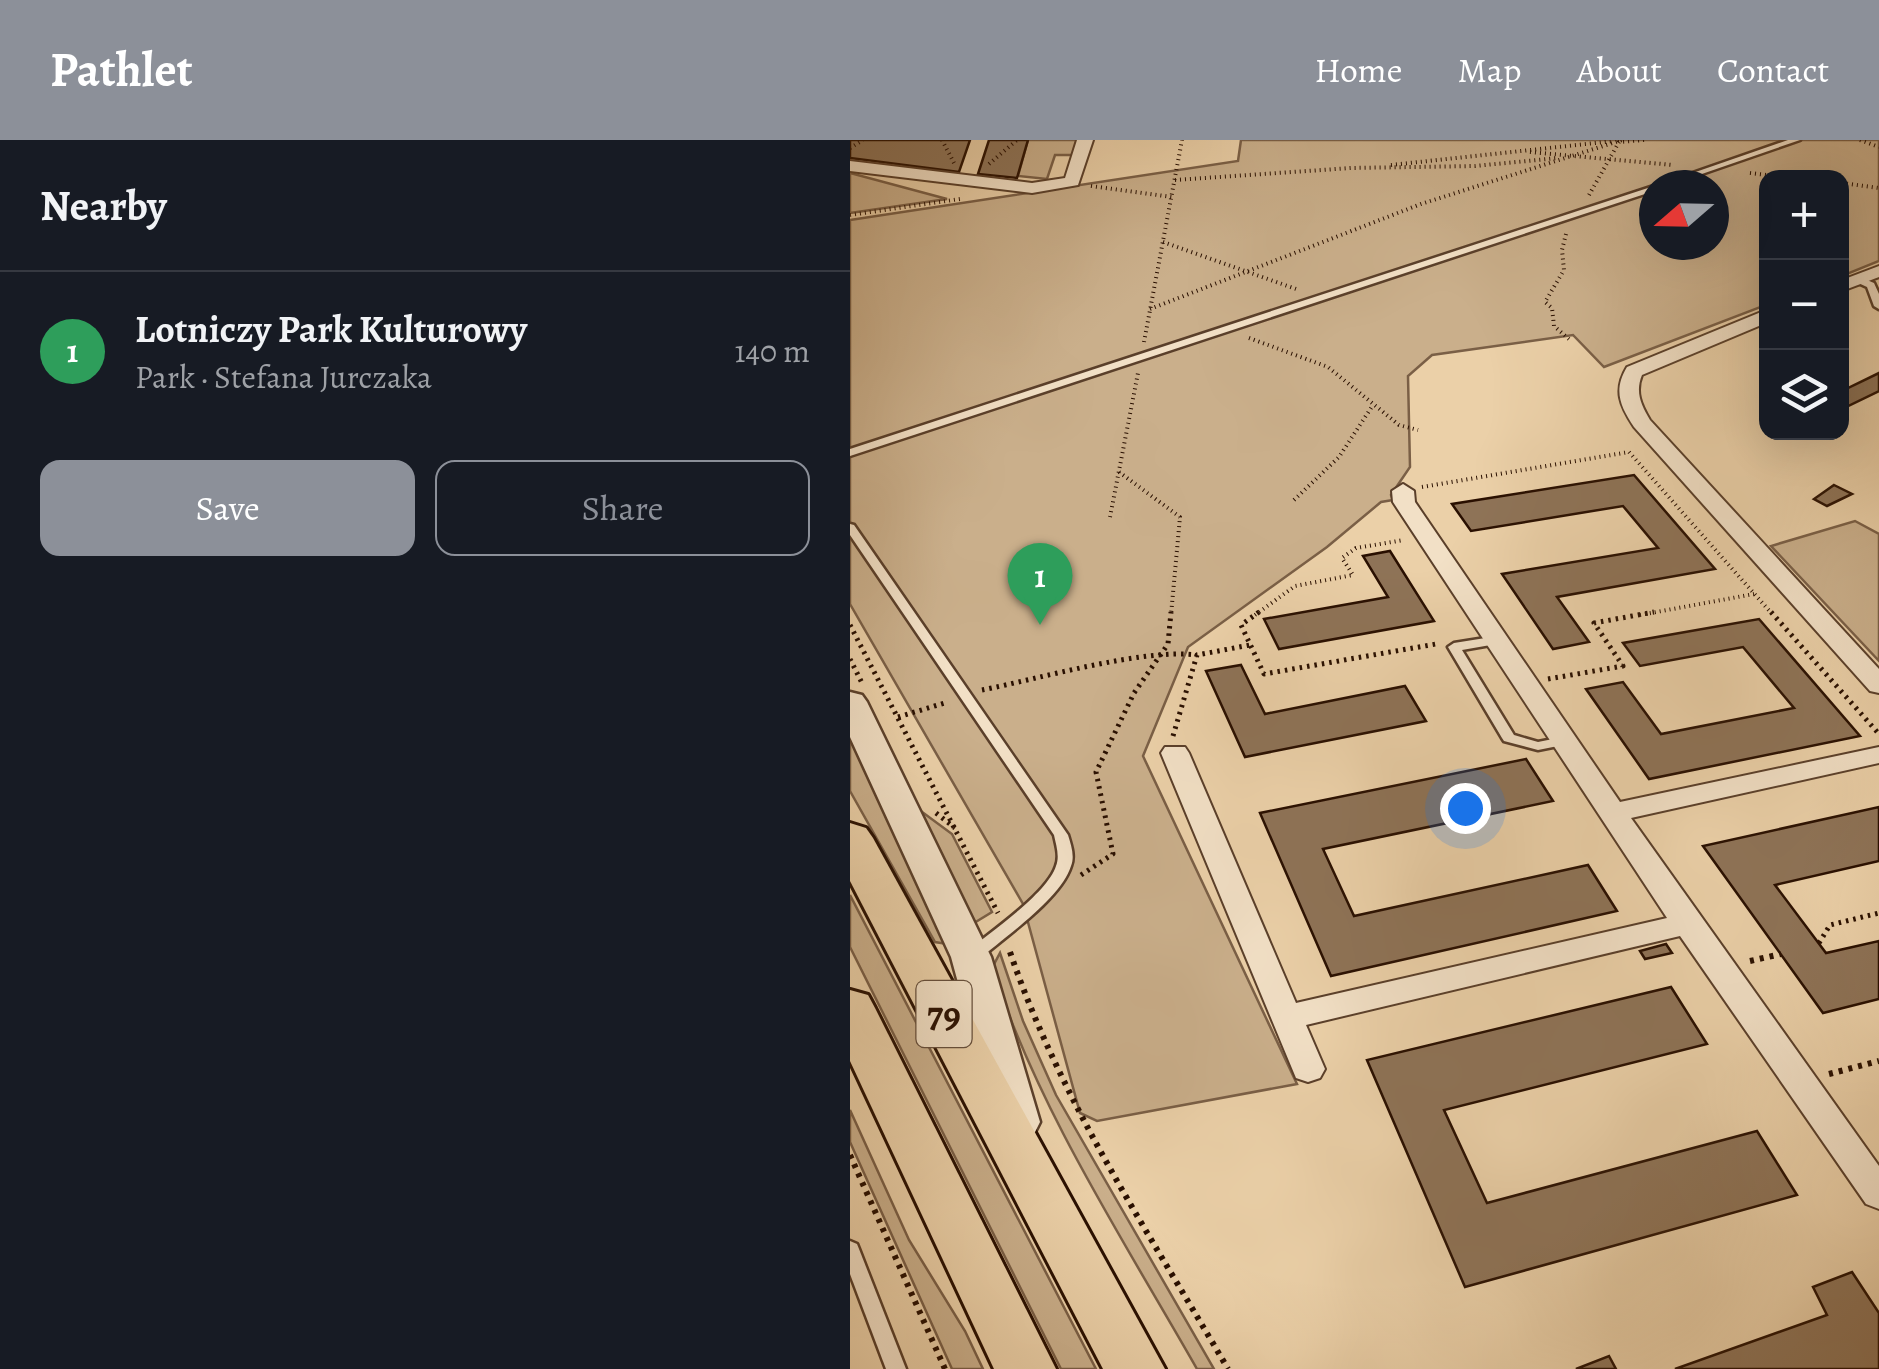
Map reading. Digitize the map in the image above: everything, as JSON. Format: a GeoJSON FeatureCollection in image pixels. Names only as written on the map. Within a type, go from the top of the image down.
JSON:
{"type":"FeatureCollection","features":[{"type":"Feature","properties":{"kind":"main road","name":"79"},"geometry":{"type":"LineString","coordinates":[[850,838],[1134,1369]]}},
{"type":"Feature","properties":{"kind":"main road","name":"79"},"geometry":{"type":"LineString","coordinates":[[850,1008],[1025,1369]]}},
{"type":"Feature","properties":{"kind":"street"},"geometry":{"type":"LineString","coordinates":[[850,166],[1032,188],[1072,182],[1085,140]]}},
{"type":"Feature","properties":{"kind":"street"},"geometry":{"type":"LineString","coordinates":[[1849,283],[1879,270]]}},
{"type":"Feature","properties":{"kind":"street"},"geometry":{"type":"LineString","coordinates":[[1759,319],[1634,371],[1628,386],[1630,404],[1668,456],[1879,685]]}},
{"type":"Feature","properties":{"kind":"street"},"geometry":{"type":"LineString","coordinates":[[1402,492],[1404,502],[1687,924],[1879,1194]]}},
{"type":"Feature","properties":{"kind":"street"},"geometry":{"type":"LineString","coordinates":[[850,702],[951,908],[971,958],[1038,1191]]}},
{"type":"Feature","properties":{"kind":"street"},"geometry":{"type":"LineString","coordinates":[[1175,753],[1308,1069]]}},
{"type":"Feature","properties":{"kind":"street"},"geometry":{"type":"LineString","coordinates":[[1611,812],[1879,755]]}},
{"type":"Feature","properties":{"kind":"street"},"geometry":{"type":"LineString","coordinates":[[1288,1017],[1687,924]]}},
{"type":"Feature","properties":{"kind":"lane"},"geometry":{"type":"LineString","coordinates":[[1705,170],[1796,140]]}},
{"type":"Feature","properties":{"kind":"lane"},"geometry":{"type":"LineString","coordinates":[[850,453],[1639,193]]}},
{"type":"Feature","properties":{"kind":"lane"},"geometry":{"type":"LineString","coordinates":[[1849,283],[1870,285],[1879,306]]}},
{"type":"Feature","properties":{"kind":"lane"},"geometry":{"type":"LineString","coordinates":[[850,527],[1060,835],[1066,853],[1063,868],[1051,887],[971,958]]}},
{"type":"Feature","properties":{"kind":"lane"},"geometry":{"type":"LineString","coordinates":[[1498,640],[1454,648],[1509,738],[1538,746],[1564,741]]}},
{"type":"Feature","properties":{"kind":"lane"},"geometry":{"type":"LineString","coordinates":[[850,1249],[896,1369]]}},
{"type":"Feature","properties":{"kind":"path"},"geometry":{"type":"LineString","coordinates":[[850,148],[862,140]]}},
{"type":"Feature","properties":{"kind":"path"},"geometry":{"type":"LineString","coordinates":[[942,140],[957,170]]}},
{"type":"Feature","properties":{"kind":"path"},"geometry":{"type":"LineString","coordinates":[[979,173],[1017,140]]}},
{"type":"Feature","properties":{"kind":"path"},"geometry":{"type":"LineString","coordinates":[[1110,517],[1182,140]]}},
{"type":"Feature","properties":{"kind":"path"},"geometry":{"type":"LineString","coordinates":[[1367,168],[1644,140]]}},
{"type":"Feature","properties":{"kind":"path"},"geometry":{"type":"LineString","coordinates":[[1860,140],[1879,146]]}},
{"type":"Feature","properties":{"kind":"path"},"geometry":{"type":"LineString","coordinates":[[1150,309],[1421,204],[1621,141]]}},
{"type":"Feature","properties":{"kind":"path"},"geometry":{"type":"LineString","coordinates":[[1598,206],[1589,202],[1590,193],[1621,141]]}},
{"type":"Feature","properties":{"kind":"path"},"geometry":{"type":"LineString","coordinates":[[1517,151],[1711,168]]}},
{"type":"Feature","properties":{"kind":"path"},"geometry":{"type":"LineString","coordinates":[[1175,180],[1367,168],[1475,166],[1570,157]]}},
{"type":"Feature","properties":{"kind":"path"},"geometry":{"type":"LineString","coordinates":[[1066,183],[1172,196]]}},
{"type":"Feature","properties":{"kind":"path"},"geometry":{"type":"LineString","coordinates":[[1849,184],[1879,188]]}},
{"type":"Feature","properties":{"kind":"path"},"geometry":{"type":"LineString","coordinates":[[850,216],[960,199]]}},
{"type":"Feature","properties":{"kind":"path"},"geometry":{"type":"LineString","coordinates":[[1555,221],[1566,226],[1564,270],[1545,302],[1552,308],[1554,326],[1570,340]]}},
{"type":"Feature","properties":{"kind":"path"},"geometry":{"type":"LineString","coordinates":[[1163,242],[1322,300]]}},
{"type":"Feature","properties":{"kind":"path"},"geometry":{"type":"LineString","coordinates":[[1241,336],[1328,367],[1399,426],[1418,430]]}},
{"type":"Feature","properties":{"kind":"path"},"geometry":{"type":"LineString","coordinates":[[1294,500],[1318,484],[1342,456],[1374,406]]}},
{"type":"Feature","properties":{"kind":"path"},"geometry":{"type":"LineString","coordinates":[[1454,648],[1434,643],[1264,674],[1242,626],[1295,586],[1352,575],[1342,558],[1356,548],[1422,527],[1442,514],[1421,486],[1629,452],[1879,734]]}},
{"type":"Feature","properties":{"kind":"path"},"geometry":{"type":"LineString","coordinates":[[1051,887],[1085,873],[1113,854],[1096,772],[1134,693],[1168,644],[1180,517],[1119,472]]}},
{"type":"Feature","properties":{"kind":"path"},"geometry":{"type":"LineString","coordinates":[[1526,683],[1623,666],[1594,622],[1754,594]]}},
{"type":"Feature","properties":{"kind":"path"},"geometry":{"type":"LineString","coordinates":[[850,625],[994,900],[1032,1017],[1065,1090],[1228,1369]]}},
{"type":"Feature","properties":{"kind":"path"},"geometry":{"type":"LineString","coordinates":[[1168,644],[1182,653]]}},
{"type":"Feature","properties":{"kind":"path"},"geometry":{"type":"LineString","coordinates":[[898,716],[929,710],[996,686],[1159,656],[1196,655],[1251,645]]}},
{"type":"Feature","properties":{"kind":"path"},"geometry":{"type":"LineString","coordinates":[[1175,753],[1171,743],[1196,655]]}},
{"type":"Feature","properties":{"kind":"path"},"geometry":{"type":"LineString","coordinates":[[1819,943],[1830,925],[1879,914]]}},
{"type":"Feature","properties":{"kind":"path"},"geometry":{"type":"LineString","coordinates":[[1796,1082],[1879,1061]]}},
{"type":"Feature","properties":{"kind":"path"},"geometry":{"type":"LineString","coordinates":[[850,1155],[945,1369]]}},
{"type":"Feature","properties":{"kind":"shaded area"},"geometry":{"type":"Polygon","coordinates":[[[1028,140],[1080,140],[1076,155],[1055,155],[1047,179],[1018,176],[1028,140]]]}},
{"type":"Feature","properties":{"kind":"shaded area"},"geometry":{"type":"Polygon","coordinates":[[[1241,140],[1879,140],[1879,261],[1849,273],[1849,170],[1759,170],[1759,308],[1604,367],[1573,335],[1432,355],[1408,376],[1410,467],[1391,495],[1393,500],[1381,502],[1327,547],[1188,647],[1143,756],[1297,1084],[1097,1121],[1080,1113],[1023,904],[850,604],[850,220],[1238,161],[1241,140]]]}},
{"type":"Feature","properties":{"kind":"shaded area"},"geometry":{"type":"Polygon","coordinates":[[[850,173],[947,199],[850,213],[850,173]]]}},
{"type":"Feature","properties":{"kind":"shaded area"},"geometry":{"type":"Polygon","coordinates":[[[1855,521],[1879,534],[1879,661],[1771,546],[1855,521]]]}},
{"type":"Feature","properties":{"kind":"shaded area"},"geometry":{"type":"Polygon","coordinates":[[[850,726],[947,944],[935,942],[850,791],[850,726]]]}},
{"type":"Feature","properties":{"kind":"shaded area"},"geometry":{"type":"Polygon","coordinates":[[[914,806],[952,834],[992,912],[974,923],[914,806]]]}},
{"type":"Feature","properties":{"kind":"shaded area"},"geometry":{"type":"Polygon","coordinates":[[[850,895],[1096,1369],[1061,1369],[850,947],[850,895]]]}},
{"type":"Feature","properties":{"kind":"shaded area"},"geometry":{"type":"Polygon","coordinates":[[[1000,953],[1023,1021],[1056,1095],[1214,1369],[1197,1369],[1058,1123],[1033,1073],[992,968],[1000,953]]]}},
{"type":"Feature","properties":{"kind":"shaded area"},"geometry":{"type":"Polygon","coordinates":[[[850,1110],[909,1240],[965,1331],[983,1369],[952,1369],[850,1142],[850,1110]]]}},
{"type":"Feature","properties":{"kind":"building"},"geometry":{"type":"Polygon","coordinates":[[[850,140],[970,140],[959,172],[850,158],[850,140]]]}},
{"type":"Feature","properties":{"kind":"building"},"geometry":{"type":"Polygon","coordinates":[[[989,140],[1028,140],[1017,178],[978,174],[989,140]]]}},
{"type":"Feature","properties":{"kind":"building"},"geometry":{"type":"Polygon","coordinates":[[[1879,373],[1879,391],[1849,406],[1849,388],[1879,373]]]}},
{"type":"Feature","properties":{"kind":"building"},"geometry":{"type":"Polygon","coordinates":[[[1634,475],[1715,569],[1557,597],[1589,642],[1553,649],[1502,574],[1658,548],[1623,506],[1471,531],[1452,504],[1634,475]]]}},
{"type":"Feature","properties":{"kind":"building"},"geometry":{"type":"Polygon","coordinates":[[[1834,485],[1852,494],[1827,506],[1814,499],[1834,485]]]}},
{"type":"Feature","properties":{"kind":"building"},"geometry":{"type":"Polygon","coordinates":[[[1390,551],[1434,621],[1279,649],[1264,619],[1388,597],[1363,556],[1390,551]]]}},
{"type":"Feature","properties":{"kind":"building"},"geometry":{"type":"Polygon","coordinates":[[[1759,619],[1860,736],[1649,779],[1586,689],[1623,682],[1661,734],[1794,708],[1743,647],[1640,666],[1623,643],[1759,619]]]}},
{"type":"Feature","properties":{"kind":"building"},"geometry":{"type":"Polygon","coordinates":[[[1241,665],[1265,714],[1405,686],[1426,721],[1245,757],[1206,671],[1241,665]]]}},
{"type":"Feature","properties":{"kind":"building"},"geometry":{"type":"Polygon","coordinates":[[[1526,759],[1553,801],[1323,849],[1354,916],[1588,865],[1617,911],[1331,976],[1260,813],[1526,759]]]}},
{"type":"Feature","properties":{"kind":"building"},"geometry":{"type":"Polygon","coordinates":[[[1879,807],[1879,861],[1775,885],[1826,953],[1879,941],[1879,999],[1823,1013],[1703,846],[1879,807]]]}},
{"type":"Feature","properties":{"kind":"building"},"geometry":{"type":"Polygon","coordinates":[[[1666,944],[1672,953],[1645,959],[1640,951],[1666,944]]]}},
{"type":"Feature","properties":{"kind":"building"},"geometry":{"type":"Polygon","coordinates":[[[1671,987],[1707,1044],[1444,1110],[1487,1203],[1757,1131],[1797,1195],[1465,1287],[1367,1060],[1671,987]]]}},
{"type":"Feature","properties":{"kind":"building"},"geometry":{"type":"Polygon","coordinates":[[[1852,1272],[1879,1313],[1879,1369],[1675,1369],[1827,1315],[1813,1287],[1852,1272]]]}},
{"type":"Feature","properties":{"kind":"building"},"geometry":{"type":"Polygon","coordinates":[[[1609,1356],[1616,1369],[1576,1369],[1609,1356]]]}},
{"type":"Feature","properties":{"kind":"place","name":"Lotniczy Park Kulturowy"},"geometry":{"type":"Point","coordinates":[1040,625]}}]}
